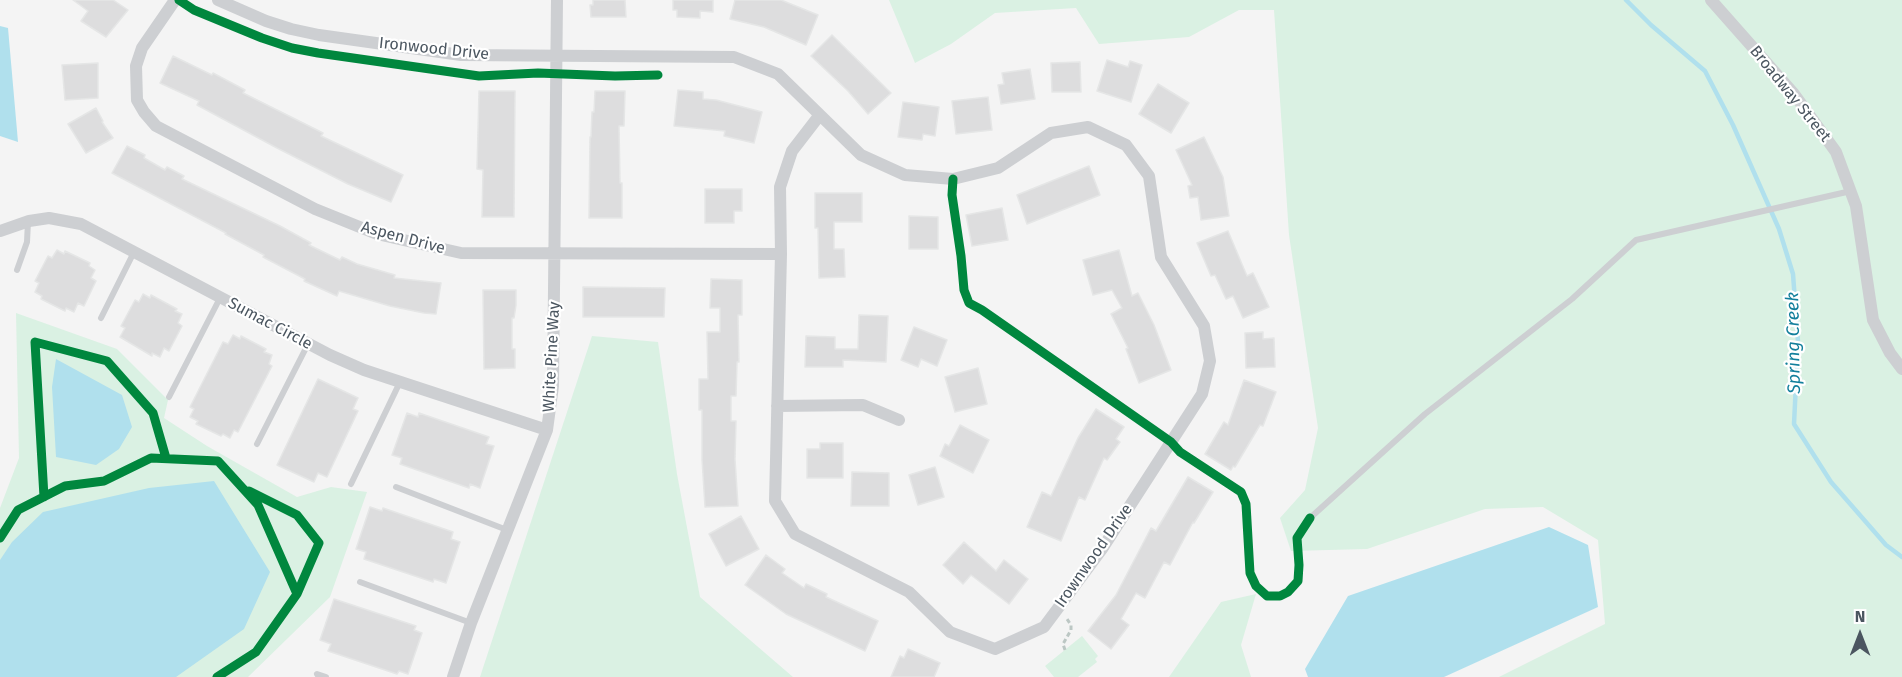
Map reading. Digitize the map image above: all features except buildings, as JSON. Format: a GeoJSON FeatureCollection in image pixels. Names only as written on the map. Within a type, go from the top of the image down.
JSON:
{"type":"FeatureCollection","features":[{"type":"Feature","properties":{"kind":"street","name":"Aspen Drive"},"geometry":{"type":"LineString","coordinates":[[175,0],[142,48],[136,66],[137,100],[144,112],[156,126],[315,209],[377,234],[461,253],[781,254]]}},
{"type":"Feature","properties":{"kind":"street","name":"Ironwood Drive"},"geometry":{"type":"LineString","coordinates":[[218,0],[266,21],[319,35],[461,55],[656,55]]}},
{"type":"Feature","properties":{"kind":"street","name":"White Pine Way"},"geometry":{"type":"LineString","coordinates":[[453,677],[471,622],[547,430],[553,386],[557,0]]}},
{"type":"Feature","properties":{"kind":"street","name":"Broadway Street"},"geometry":{"type":"LineString","coordinates":[[1711,0],[1800,102],[1836,152],[1856,206],[1873,320],[1890,353],[1902,369]]}},
{"type":"Feature","properties":{"kind":"street","name":"Irownwood Drive"},"geometry":{"type":"LineString","coordinates":[[656,55],[734,57],[778,75],[861,155],[905,175],[953,179],[998,168],[1051,133],[1088,127],[1126,145],[1149,176],[1161,257],[1204,326],[1210,361],[1202,394],[1102,549],[1044,627],[995,649],[950,632],[909,592],[795,534],[775,501],[781,254],[780,187],[792,151],[819,116]]}},
{"type":"Feature","properties":{"kind":"street","name":"Sumac Circle"},"geometry":{"type":"LineString","coordinates":[[0,231],[28,220],[50,218],[81,224],[308,344],[364,370],[547,430]]}},
{"type":"Feature","properties":{"kind":"street"},"geometry":{"type":"LineString","coordinates":[[777,406],[863,405],[899,420]]}},
{"type":"Feature","properties":{"kind":"lane"},"geometry":{"type":"LineString","coordinates":[[1310,518],[1425,414],[1572,298],[1636,240],[1851,191]]}},
{"type":"Feature","properties":{"kind":"lane"},"geometry":{"type":"LineString","coordinates":[[17,270],[27,242],[28,220]]}},
{"type":"Feature","properties":{"kind":"lane"},"geometry":{"type":"LineString","coordinates":[[101,318],[134,252]]}},
{"type":"Feature","properties":{"kind":"lane"},"geometry":{"type":"LineString","coordinates":[[170,396],[220,298]]}},
{"type":"Feature","properties":{"kind":"lane"},"geometry":{"type":"LineString","coordinates":[[257,444],[308,344]]}},
{"type":"Feature","properties":{"kind":"lane"},"geometry":{"type":"LineString","coordinates":[[351,484],[400,382]]}},
{"type":"Feature","properties":{"kind":"lane"},"geometry":{"type":"LineString","coordinates":[[396,487],[507,530]]}},
{"type":"Feature","properties":{"kind":"lane"},"geometry":{"type":"LineString","coordinates":[[360,582],[471,622]]}},
{"type":"Feature","properties":{"kind":"lane"},"geometry":{"type":"LineString","coordinates":[[319,677],[317,674],[326,677]]}},
{"type":"Feature","properties":{"kind":"path"},"geometry":{"type":"LineString","coordinates":[[1056,610],[1071,625],[1071,630],[1063,645],[1065,650]]}},
{"type":"Feature","properties":{"kind":"green space"},"geometry":{"type":"Polygon","coordinates":[[[889,0],[1902,0],[1902,677],[1499,677],[1605,624],[1598,540],[1543,507],[1485,509],[1367,549],[1291,551],[1280,518],[1305,490],[1318,428],[1289,235],[1274,10],[1239,10],[1189,37],[1099,44],[1076,8],[995,13],[951,44],[915,63],[889,0]]]}},
{"type":"Feature","properties":{"kind":"green space"},"geometry":{"type":"Polygon","coordinates":[[[16,313],[117,349],[168,400],[164,418],[207,446],[297,497],[331,487],[367,492],[330,597],[248,677],[0,677],[0,508],[19,458],[16,313]]]}},
{"type":"Feature","properties":{"kind":"green space"},"geometry":{"type":"Polygon","coordinates":[[[592,336],[658,342],[677,474],[700,597],[793,677],[480,677],[592,336]]]}},
{"type":"Feature","properties":{"kind":"green space"},"geometry":{"type":"Polygon","coordinates":[[[1256,594],[1241,645],[1251,677],[1169,677],[1221,602],[1256,594]]]}},
{"type":"Feature","properties":{"kind":"green space"},"geometry":{"type":"Polygon","coordinates":[[[1082,636],[1098,656],[1095,659],[1097,662],[1078,677],[1054,677],[1045,666],[1082,636]]]}},
{"type":"Feature","properties":{"kind":"water"},"geometry":{"type":"Polygon","coordinates":[[[0,26],[8,28],[18,142],[0,136],[0,26]]]}},
{"type":"Feature","properties":{"kind":"water"},"geometry":{"type":"Polygon","coordinates":[[[56,359],[122,395],[132,427],[119,449],[96,465],[56,457],[52,387],[56,359]]]}},
{"type":"Feature","properties":{"kind":"water"},"geometry":{"type":"Polygon","coordinates":[[[214,481],[270,572],[244,629],[176,677],[0,677],[0,560],[12,542],[43,512],[149,488],[214,481]]]}},
{"type":"Feature","properties":{"kind":"water"},"geometry":{"type":"Polygon","coordinates":[[[1549,527],[1588,545],[1598,607],[1444,677],[1308,677],[1305,669],[1348,596],[1549,527]]]}},
{"type":"Feature","properties":{"kind":"waterway","name":"Spring Creek"},"geometry":{"type":"LineString","coordinates":[[1626,0],[1651,25],[1705,71],[1733,125],[1779,229],[1793,274],[1798,342],[1794,424],[1831,482],[1886,545],[1902,557]]}},
{"type":"Feature","properties":{"kind":"cycle path"},"geometry":{"type":"LineString","coordinates":[[179,0],[194,10],[262,38],[292,48],[318,53],[479,76],[538,73],[658,75]]}},
{"type":"Feature","properties":{"kind":"cycle path"},"geometry":{"type":"LineString","coordinates":[[953,179],[952,195],[964,290],[969,303],[1171,442],[1180,452],[1241,492],[1246,504],[1250,573],[1256,586],[1267,596],[1280,596],[1288,592],[1298,581],[1297,538],[1310,518]]}},
{"type":"Feature","properties":{"kind":"cycle path"},"geometry":{"type":"LineString","coordinates":[[44,497],[35,342],[107,361],[153,413],[166,458]]}},
{"type":"Feature","properties":{"kind":"cycle path"},"geometry":{"type":"LineString","coordinates":[[0,538],[18,510],[65,486],[104,481],[151,458],[218,461],[258,505],[297,594],[256,652],[217,677]]}},
{"type":"Feature","properties":{"kind":"cycle path"},"geometry":{"type":"LineString","coordinates":[[249,491],[297,515],[319,543],[297,594]]}}]}
